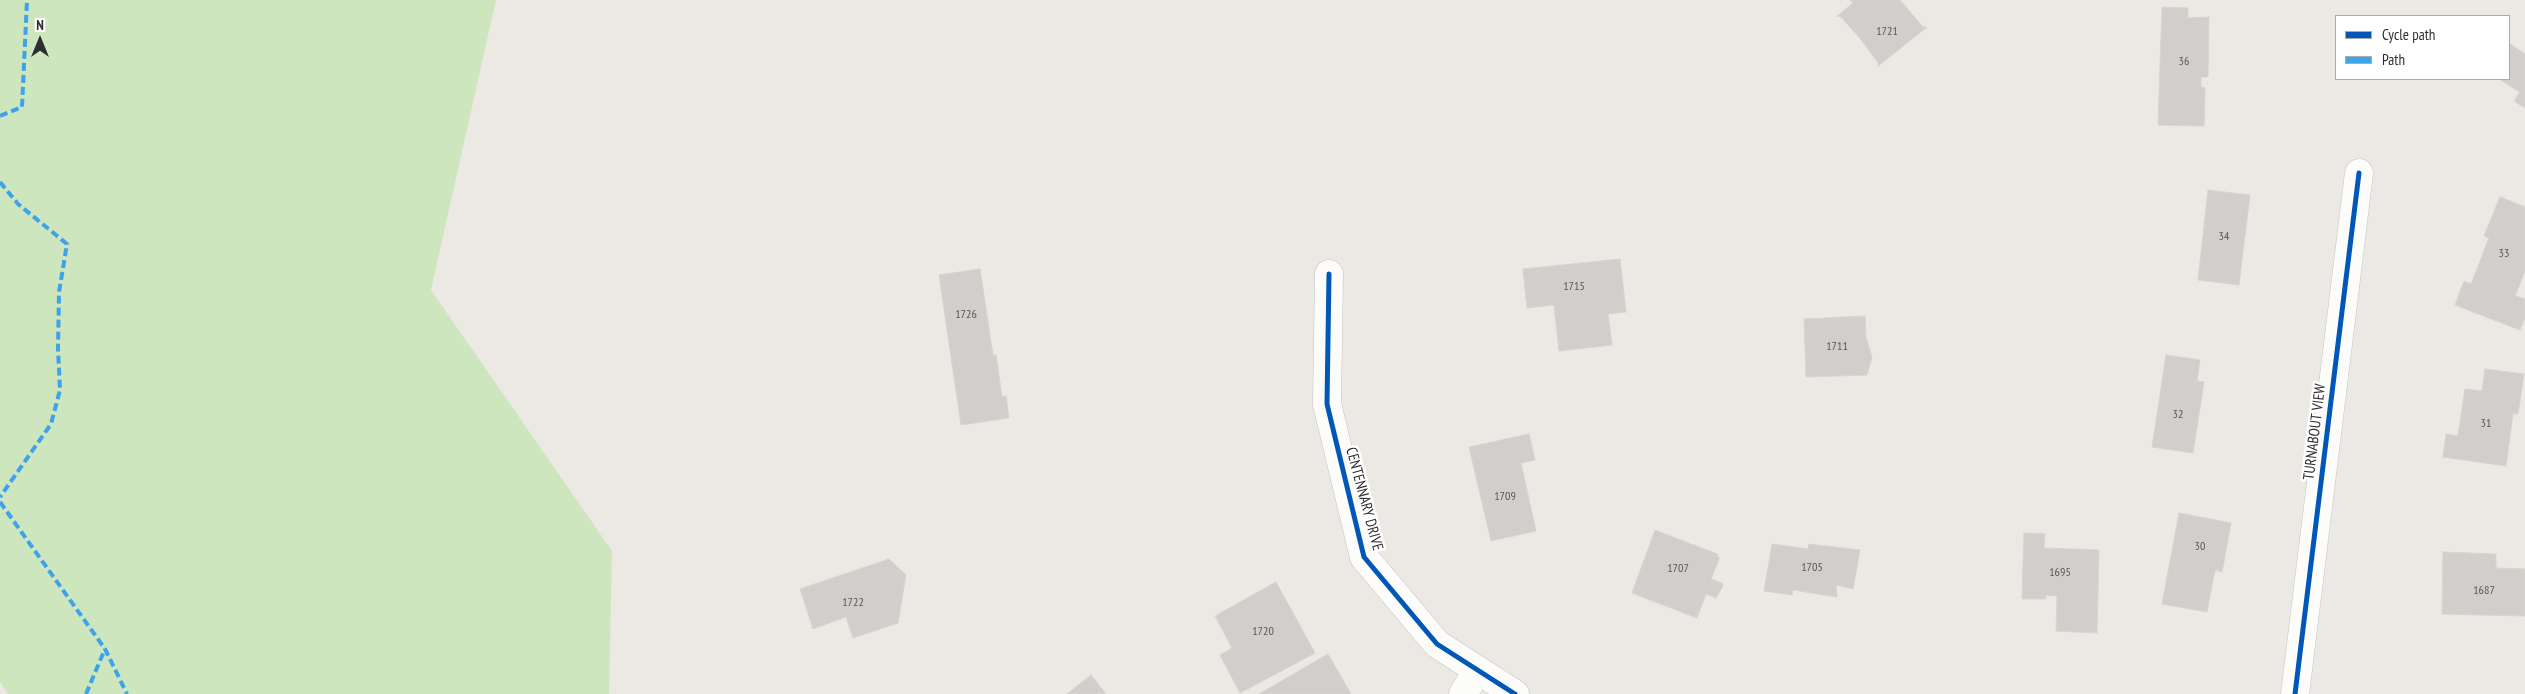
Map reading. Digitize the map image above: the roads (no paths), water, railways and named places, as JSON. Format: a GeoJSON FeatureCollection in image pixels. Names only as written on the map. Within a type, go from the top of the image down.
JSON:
{"type":"FeatureCollection","features":[{"type":"Feature","properties":{"kind":"street","name":"TURNABOUT VIEW"},"geometry":{"type":"LineString","coordinates":[[2295,694],[2359,173]]}},
{"type":"Feature","properties":{"kind":"street","name":"CENTENNARY DRIVE"},"geometry":{"type":"LineString","coordinates":[[1329,274],[1327,404],[1364,558],[1437,644],[1515,694]]}},
{"type":"Feature","properties":{"kind":"street"},"geometry":{"type":"LineString","coordinates":[[1463,694],[1478,670]]}}]}
